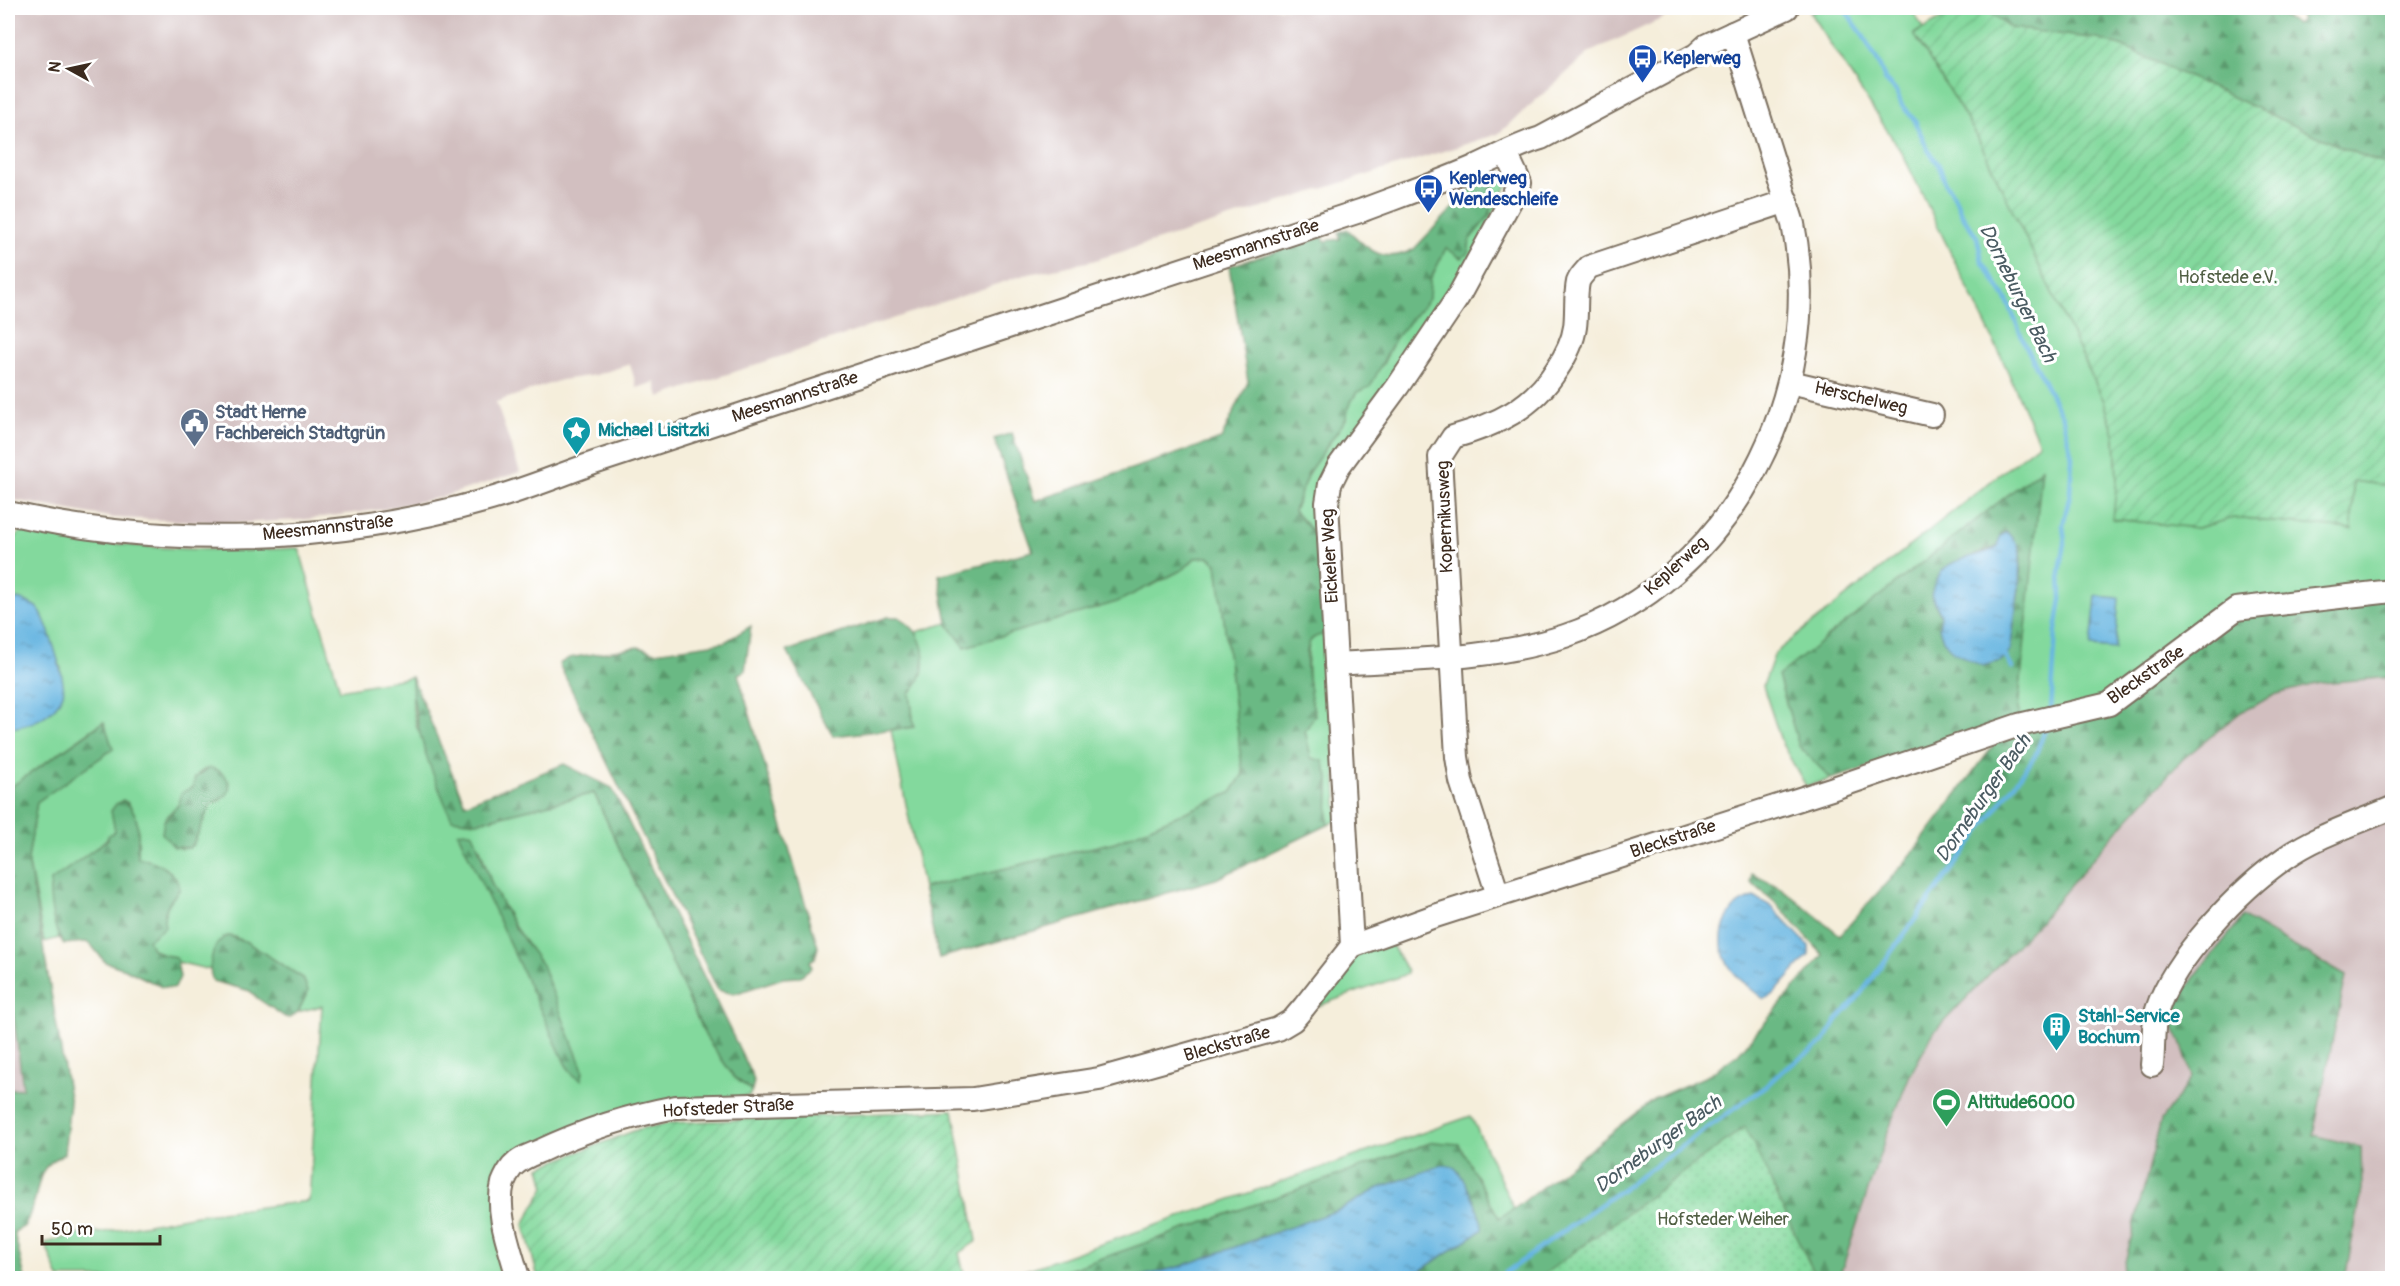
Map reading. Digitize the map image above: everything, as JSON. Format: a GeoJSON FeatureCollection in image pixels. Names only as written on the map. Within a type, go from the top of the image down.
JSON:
{"type":"FeatureCollection","features":[{"type":"Feature","properties":{"kind":"street","name":"Meesmannstraße"},"geometry":{"type":"LineString","coordinates":[[8,513],[95,529],[227,536],[315,532],[429,514],[492,499],[594,463],[1363,210],[1441,181],[1540,138],[1696,55],[1707,45],[1787,8]]}},
{"type":"Feature","properties":{"kind":"street","name":"Keplerweg"},"geometry":{"type":"LineString","coordinates":[[1336,664],[1452,656],[1518,648],[1564,636],[1611,616],[1652,591],[1697,552],[1733,509],[1760,464],[1790,382],[1797,337],[1800,292],[1797,246],[1787,201],[1732,33]]}},
{"type":"Feature","properties":{"kind":"street","name":"Eickeler Weg"},"geometry":{"type":"LineString","coordinates":[[1352,945],[1327,503],[1330,484],[1339,466],[1398,386],[1458,297],[1520,183],[1515,148]]}},
{"type":"Feature","properties":{"kind":"street","name":"Kopernikusweg"},"geometry":{"type":"LineString","coordinates":[[1498,895],[1461,781],[1457,757],[1440,457],[1453,437],[1481,430],[1508,417],[1530,402],[1549,382],[1565,357],[1575,331],[1578,280],[1589,267],[1787,201]]}},
{"type":"Feature","properties":{"kind":"street","name":"Herschelweg"},"geometry":{"type":"LineString","coordinates":[[1790,382],[1932,415]]}},
{"type":"Feature","properties":{"kind":"street","name":"Bleckstraße"},"geometry":{"type":"LineString","coordinates":[[964,1100],[1099,1079],[1278,1029],[1293,1020],[1352,945],[2019,725],[2071,711],[2109,704],[2236,609],[2392,591]]}},
{"type":"Feature","properties":{"kind":"street"},"geometry":{"type":"LineString","coordinates":[[2152,1065],[2157,1012],[2164,995],[2190,952],[2236,898],[2286,857],[2345,827],[2392,808]]}},
{"type":"Feature","properties":{"kind":"street","name":"Hofsteder Straße"},"geometry":{"type":"LineString","coordinates":[[518,1278],[501,1208],[504,1183],[513,1166],[522,1159],[560,1141],[630,1116],[676,1107],[964,1100]]}},
{"type":"Feature","properties":{"kind":"shaded area"},"geometry":{"type":"Polygon","coordinates":[[[8,8],[1685,8],[1590,52],[1498,134],[1092,261],[1024,275],[659,397],[655,382],[637,388],[630,364],[596,375],[561,380],[496,402],[520,472],[442,497],[384,509],[301,520],[237,523],[114,518],[8,499],[8,477],[11,475],[8,464],[8,8]]]}},
{"type":"Feature","properties":{"kind":"shaded area"},"geometry":{"type":"Polygon","coordinates":[[[2392,677],[2392,1278],[2345,1278],[2362,1190],[2313,1135],[2326,1065],[2339,1017],[2201,970],[2169,1017],[2181,1042],[2192,1077],[2161,1120],[2121,1278],[1839,1278],[1885,1139],[1909,1077],[1934,1032],[2041,920],[2107,842],[2183,759],[2241,712],[2277,694],[2320,683],[2392,677]]]}},
{"type":"Feature","properties":{"kind":"shaded area"},"geometry":{"type":"Polygon","coordinates":[[[8,973],[23,1088],[8,1090],[8,973]]]}},
{"type":"Feature","properties":{"kind":"green space"},"geometry":{"type":"Polygon","coordinates":[[[1821,8],[1911,8],[1923,28],[1914,34],[1976,134],[2104,401],[2115,437],[2117,478],[2114,519],[2197,528],[2233,518],[2352,529],[2353,481],[2392,486],[2392,584],[2109,704],[2021,721],[2018,709],[2041,468],[1831,779],[1806,786],[1782,744],[1763,686],[1775,653],[2039,443],[2000,354],[1902,153],[1810,13],[1821,8]]]}},
{"type":"Feature","properties":{"kind":"green space","name":"Hofstede e.V."},"geometry":{"type":"Polygon","coordinates":[[[1960,8],[1984,8],[2010,28],[2097,39],[2121,46],[2345,149],[2392,167],[2392,486],[2353,481],[2352,529],[2233,518],[2197,528],[2113,519],[2117,478],[2115,437],[2104,401],[1976,134],[1914,34],[1960,8]]]}},
{"type":"Feature","properties":{"kind":"green space"},"geometry":{"type":"Polygon","coordinates":[[[1984,8],[2270,8],[2296,24],[2301,20],[2299,8],[2392,8],[2392,167],[2345,149],[2121,46],[2097,39],[2010,28],[1984,8]]]}},
{"type":"Feature","properties":{"kind":"green space"},"geometry":{"type":"Polygon","coordinates":[[[1502,172],[1508,183],[1460,283],[1343,450],[1325,546],[1294,511],[1308,473],[1346,419],[1348,407],[1357,392],[1383,364],[1396,337],[1428,299],[1430,280],[1446,248],[1468,253],[1470,239],[1489,216],[1496,194],[1490,178],[1502,172]]]}},
{"type":"Feature","properties":{"kind":"green space"},"geometry":{"type":"Polygon","coordinates":[[[1490,178],[1496,194],[1489,216],[1470,239],[1468,253],[1461,258],[1446,248],[1430,280],[1429,299],[1396,337],[1370,387],[1357,392],[1348,407],[1346,419],[1308,473],[1294,511],[1325,546],[1329,633],[1313,638],[1308,646],[1308,677],[1315,715],[1305,731],[1311,758],[1323,761],[1329,779],[1328,825],[1216,879],[939,958],[923,888],[1115,842],[1231,793],[1243,774],[1217,564],[1209,557],[1195,558],[1184,569],[1117,602],[965,647],[947,623],[939,575],[1033,551],[994,439],[1012,433],[1035,501],[1221,439],[1248,382],[1229,266],[1323,237],[1325,241],[1340,239],[1339,232],[1347,229],[1369,249],[1377,253],[1393,256],[1403,254],[1414,249],[1476,184],[1490,178]]]}},
{"type":"Feature","properties":{"kind":"green space"},"geometry":{"type":"Polygon","coordinates":[[[2042,468],[2018,709],[2021,721],[1831,779],[1799,746],[1778,676],[2042,468]],[[2007,532],[2000,536],[1999,546],[1950,564],[1936,606],[1941,616],[1939,628],[2010,652],[2020,581],[2021,555],[2019,547],[2007,532]]]}},
{"type":"Feature","properties":{"kind":"green space"},"geometry":{"type":"Polygon","coordinates":[[[23,530],[92,541],[161,548],[230,550],[299,548],[340,690],[412,677],[413,710],[417,728],[477,822],[594,793],[706,1037],[734,1077],[752,1091],[749,1096],[678,1104],[510,1160],[513,1278],[59,1278],[45,1243],[92,1231],[100,1233],[196,1215],[309,1201],[322,1006],[298,1012],[308,991],[303,978],[235,937],[227,936],[214,952],[211,970],[178,962],[176,957],[164,955],[151,948],[148,940],[164,927],[165,911],[180,889],[173,876],[164,867],[138,858],[137,822],[127,802],[115,831],[50,891],[59,938],[44,942],[28,859],[37,801],[113,749],[103,722],[8,789],[8,726],[10,728],[30,723],[57,705],[61,668],[37,608],[31,604],[11,602],[8,617],[8,558],[16,537],[23,530]],[[205,769],[198,774],[193,787],[180,796],[179,804],[166,817],[180,849],[189,848],[193,844],[211,804],[222,799],[205,769]],[[459,833],[514,926],[492,885],[480,848],[459,833]]]}},
{"type":"Feature","properties":{"kind":"green space"},"geometry":{"type":"Polygon","coordinates":[[[1209,557],[1217,563],[1243,774],[1231,793],[1115,842],[923,888],[891,730],[914,727],[910,693],[924,669],[916,632],[947,623],[965,647],[1153,585],[1184,569],[1195,558],[1209,557]]]}},
{"type":"Feature","properties":{"kind":"green space"},"geometry":{"type":"Polygon","coordinates":[[[2392,594],[2392,677],[2320,683],[2277,694],[2241,712],[2183,759],[2107,842],[2041,920],[1934,1032],[1909,1077],[1885,1139],[1839,1278],[1035,1278],[1060,1273],[1433,1142],[1459,1144],[1499,1218],[1514,1209],[1656,1098],[1709,1075],[1738,1054],[1823,955],[1778,905],[1751,882],[1752,873],[1782,889],[1840,935],[1907,860],[1997,741],[2073,715],[2236,609],[2392,594]]]}},
{"type":"Feature","properties":{"kind":"green space"},"geometry":{"type":"Polygon","coordinates":[[[888,617],[899,617],[911,627],[921,641],[923,649],[922,672],[910,693],[914,727],[833,736],[787,651],[888,617]]]}},
{"type":"Feature","properties":{"kind":"green space"},"geometry":{"type":"Polygon","coordinates":[[[751,626],[745,671],[738,674],[818,947],[815,958],[810,961],[812,967],[799,977],[783,978],[734,994],[718,990],[559,664],[569,658],[638,647],[655,652],[725,642],[751,626]]]}},
{"type":"Feature","properties":{"kind":"green space"},"geometry":{"type":"Polygon","coordinates":[[[1329,633],[1338,820],[1328,825],[1329,779],[1311,759],[1305,730],[1315,715],[1308,679],[1309,642],[1316,636],[1329,633]]]}},
{"type":"Feature","properties":{"kind":"green space"},"geometry":{"type":"Polygon","coordinates":[[[412,677],[465,804],[564,764],[612,788],[752,1075],[754,1081],[752,1091],[734,1077],[706,1037],[594,793],[477,822],[452,819],[424,750],[416,715],[412,677]]]}},
{"type":"Feature","properties":{"kind":"green space"},"geometry":{"type":"Polygon","coordinates":[[[104,722],[113,749],[37,802],[28,859],[70,1103],[64,1154],[50,1163],[42,1172],[25,1226],[14,1232],[25,1278],[8,1278],[8,1090],[23,1088],[8,973],[8,789],[104,722]]]}},
{"type":"Feature","properties":{"kind":"green space"},"geometry":{"type":"Polygon","coordinates":[[[209,768],[225,776],[229,784],[228,793],[211,804],[189,848],[174,847],[162,833],[164,821],[179,804],[181,793],[193,787],[195,777],[209,768]]]}},
{"type":"Feature","properties":{"kind":"green space"},"geometry":{"type":"Polygon","coordinates":[[[123,800],[134,812],[138,826],[138,858],[151,861],[170,872],[180,889],[165,911],[165,927],[148,940],[152,949],[164,955],[176,957],[180,977],[175,988],[162,987],[105,962],[86,942],[64,944],[54,923],[51,881],[108,839],[108,836],[115,831],[111,811],[123,800]]]}},
{"type":"Feature","properties":{"kind":"green space"},"geometry":{"type":"Polygon","coordinates":[[[464,831],[473,833],[492,885],[514,926],[542,965],[583,1070],[582,1080],[573,1075],[566,1065],[458,833],[464,831]]]}},
{"type":"Feature","properties":{"kind":"green space"},"geometry":{"type":"Polygon","coordinates":[[[2243,917],[2346,976],[2313,1135],[2361,1147],[2362,1190],[2345,1278],[2121,1278],[2161,1120],[2192,1077],[2181,1042],[2169,1018],[2194,978],[2243,917]]]}},
{"type":"Feature","properties":{"kind":"green space"},"geometry":{"type":"Polygon","coordinates":[[[229,936],[245,941],[303,978],[308,991],[298,1012],[289,1018],[285,1017],[250,991],[213,981],[210,969],[212,955],[219,942],[229,936]]]}},
{"type":"Feature","properties":{"kind":"green space"},"geometry":{"type":"Polygon","coordinates":[[[1389,940],[1407,974],[1318,1006],[1357,954],[1389,940]]]}},
{"type":"Feature","properties":{"kind":"green space"},"geometry":{"type":"Polygon","coordinates":[[[953,1110],[977,1241],[959,1253],[965,1278],[538,1278],[524,1224],[545,1187],[540,1167],[639,1129],[670,1123],[953,1110]]]}},
{"type":"Feature","properties":{"kind":"green space"},"geometry":{"type":"Polygon","coordinates":[[[1471,1116],[1514,1209],[1499,1218],[1459,1145],[1433,1142],[1060,1273],[1035,1278],[1003,1278],[1471,1116]]]}},
{"type":"Feature","properties":{"kind":"green space","name":"Hofsteder Weiher"},"geometry":{"type":"Polygon","coordinates":[[[1745,1127],[1817,1278],[1539,1278],[1745,1127]]]}},
{"type":"Feature","properties":{"kind":"water"},"geometry":{"type":"Polygon","coordinates":[[[2007,532],[2018,545],[2020,553],[2019,587],[2010,652],[2001,661],[1982,666],[1953,652],[1943,640],[1939,628],[1941,615],[1931,595],[1935,582],[1948,566],[1956,561],[1998,547],[2000,536],[2007,532]]]}},
{"type":"Feature","properties":{"kind":"water"},"geometry":{"type":"Polygon","coordinates":[[[2096,596],[2119,598],[2115,649],[2091,647],[2096,596]]]}},
{"type":"Feature","properties":{"kind":"water"},"geometry":{"type":"Polygon","coordinates":[[[17,599],[34,605],[42,614],[55,650],[62,677],[63,694],[54,708],[41,718],[26,725],[10,728],[8,726],[8,617],[11,602],[17,599]]]}},
{"type":"Feature","properties":{"kind":"water"},"geometry":{"type":"Polygon","coordinates":[[[1754,897],[1771,906],[1809,946],[1809,955],[1773,995],[1764,999],[1734,972],[1727,962],[1722,947],[1723,932],[1728,917],[1739,904],[1754,897]]]}},
{"type":"Feature","properties":{"kind":"water"},"geometry":{"type":"Polygon","coordinates":[[[1442,1165],[1449,1165],[1460,1174],[1477,1208],[1482,1230],[1409,1278],[1134,1278],[1182,1266],[1341,1209],[1379,1188],[1442,1165]]]}},
{"type":"Feature","properties":{"kind":"waterway","name":"Dorneburger Bach"},"geometry":{"type":"LineString","coordinates":[[1843,8],[1861,32],[1885,80],[1896,91],[1902,106],[1914,119],[1928,150],[1939,165],[1946,185],[1977,237],[1982,261],[2007,300],[2024,342],[2063,419],[2072,457],[2070,494],[2063,525],[2065,543],[2060,571],[2061,599],[2056,630],[2051,711]]}},
{"type":"Feature","properties":{"kind":"waterway"},"geometry":{"type":"LineString","coordinates":[[2003,651],[2012,668]]}},
{"type":"Feature","properties":{"kind":"waterway","name":"Dorneburger Bach"},"geometry":{"type":"LineString","coordinates":[[1498,1278],[1823,1043],[1837,1020],[1856,1000],[2035,756],[2047,725]]}},
{"type":"Feature","properties":{"kind":"place","name":"Keplerweg"},"geometry":{"type":"Point","coordinates":[1642,84]}},
{"type":"Feature","properties":{"kind":"place","name":"Keplerweg Wendeschleife"},"geometry":{"type":"Point","coordinates":[1428,214]}},
{"type":"Feature","properties":{"kind":"place","name":"Stadt Herne Fachbereich Stadtgrün"},"geometry":{"type":"Point","coordinates":[194,448]}},
{"type":"Feature","properties":{"kind":"place","name":"Michael Lisitzki"},"geometry":{"type":"Point","coordinates":[577,456]}},
{"type":"Feature","properties":{"kind":"place","name":"Stahl-Service Bochum"},"geometry":{"type":"Point","coordinates":[2057,1052]}},
{"type":"Feature","properties":{"kind":"place","name":"Altitude6000"},"geometry":{"type":"Point","coordinates":[1946,1128]}}]}
